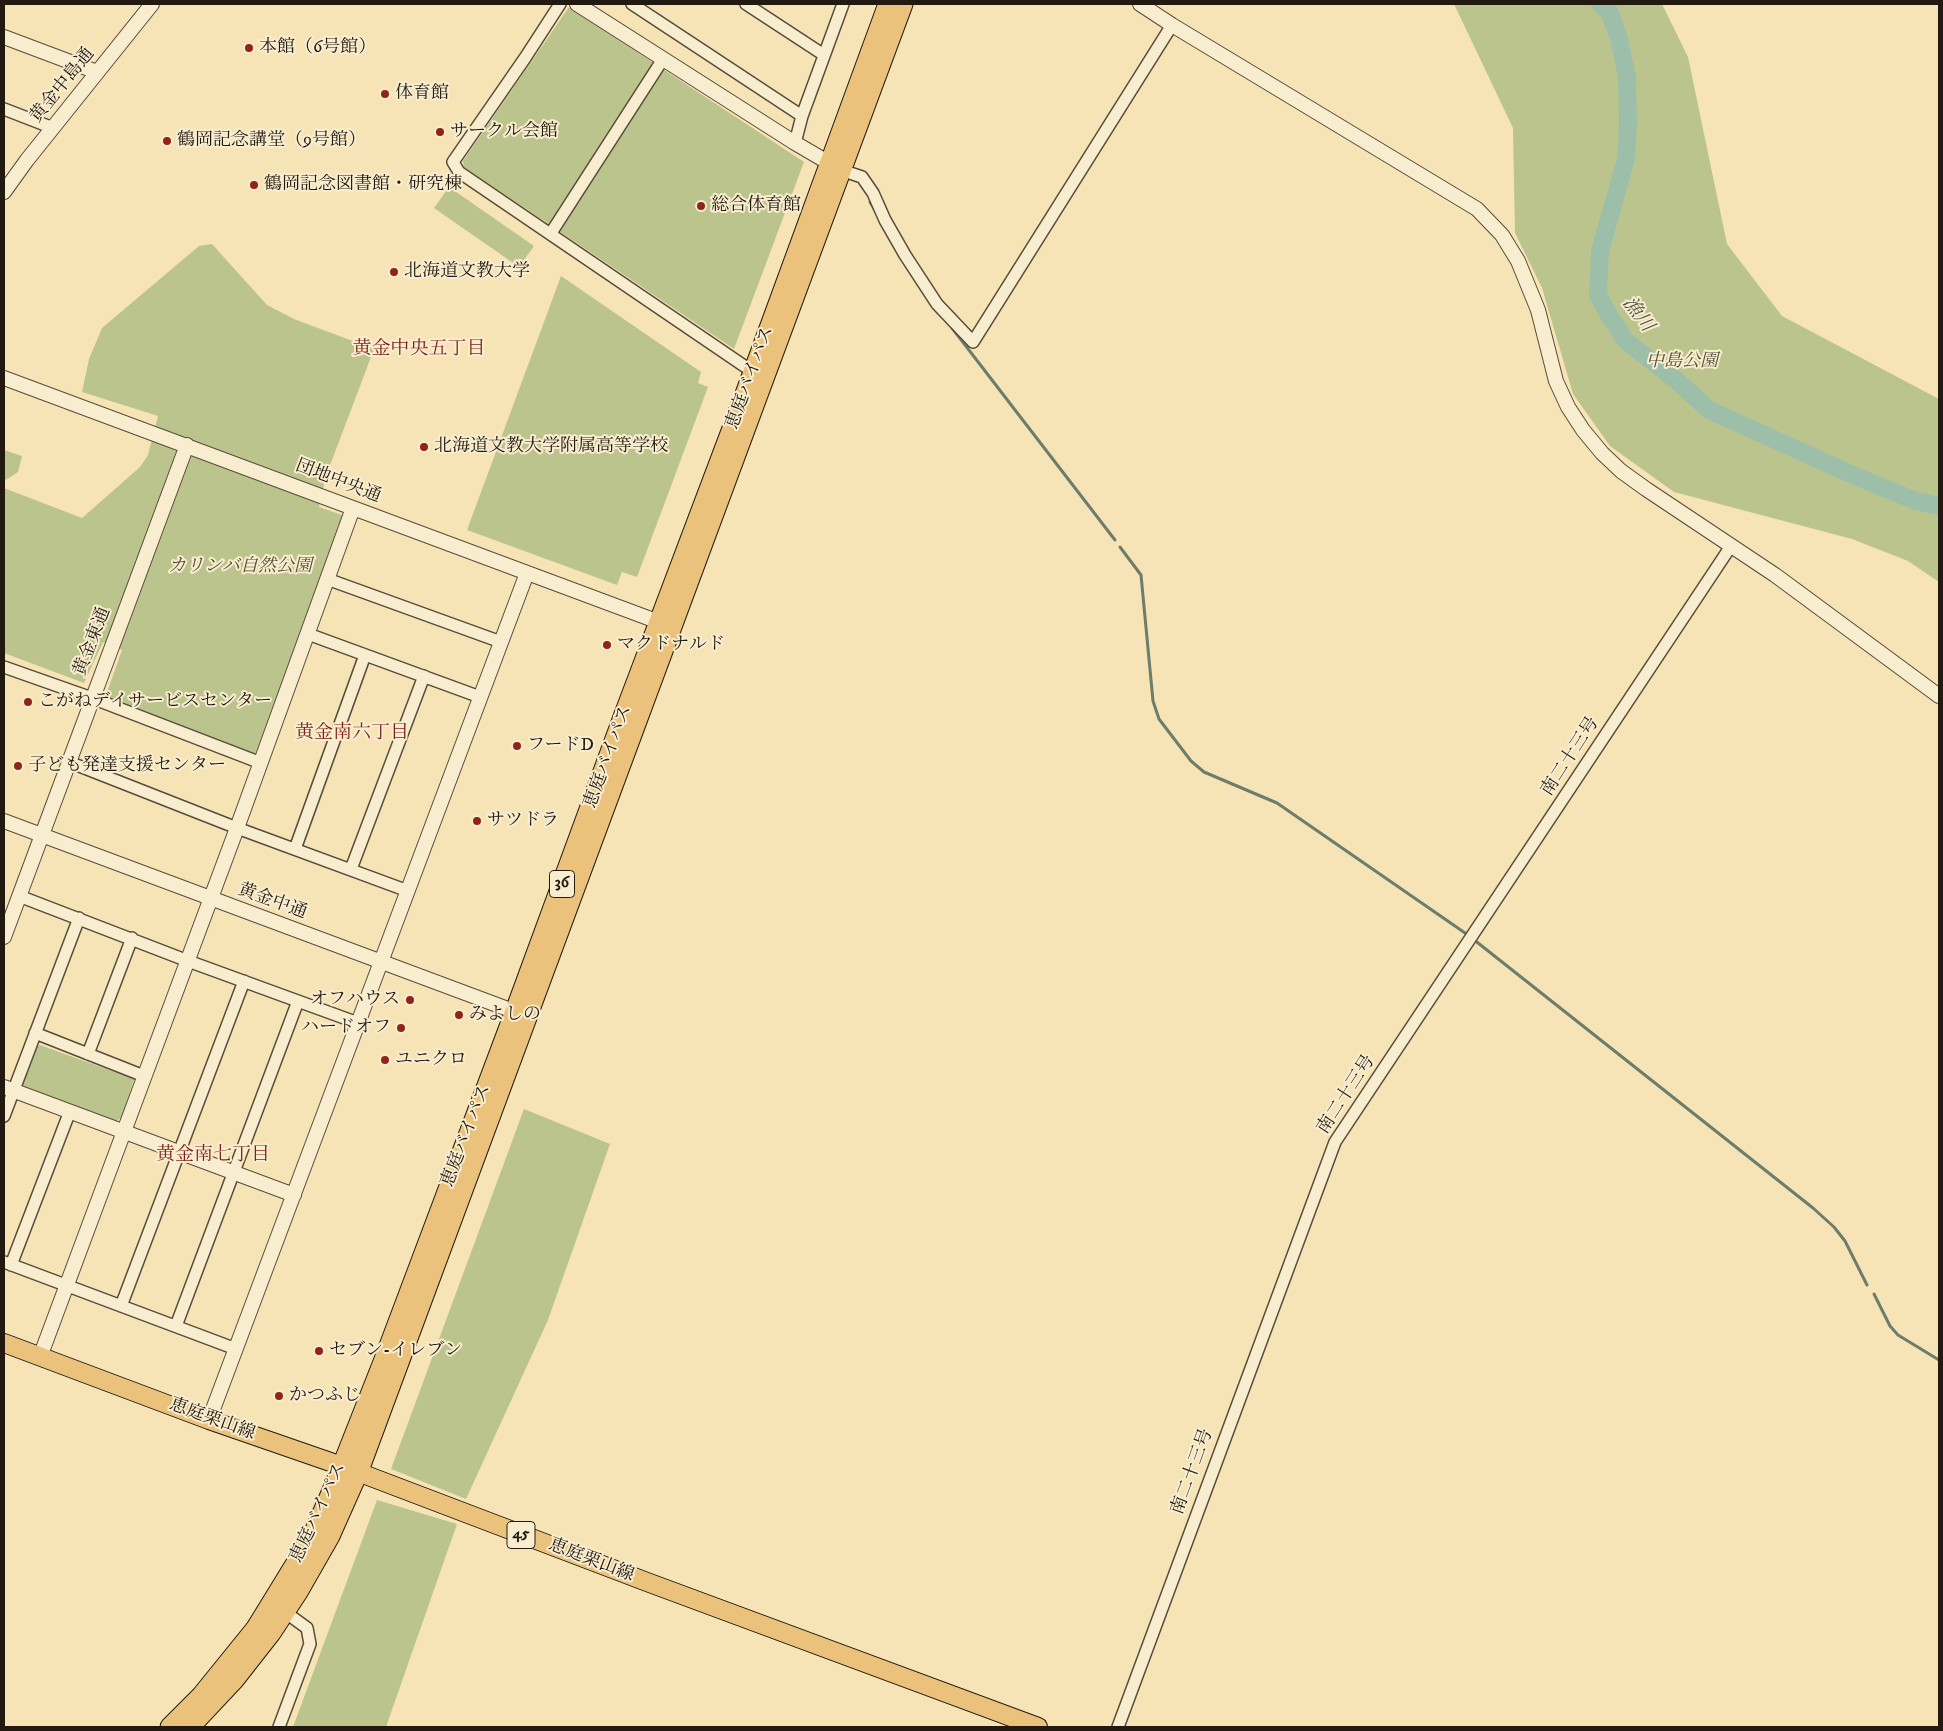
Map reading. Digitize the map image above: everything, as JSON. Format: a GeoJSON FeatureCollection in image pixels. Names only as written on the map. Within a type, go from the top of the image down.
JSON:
{"type":"FeatureCollection","features":[{"type":"Feature","properties":{"kind":"highway","name":"恵庭バイパス"},"geometry":{"type":"LineString","coordinates":[[190,1727],[235,1679],[271,1633],[330,1536],[350,1469],[835,167],[888,4]]}},
{"type":"Feature","properties":{"kind":"highway","name":"恵庭バイパス"},"geometry":{"type":"LineString","coordinates":[[665,625],[753,372],[903,4]]}},
{"type":"Feature","properties":{"kind":"highway","name":"恵庭バイパス"},"geometry":{"type":"LineString","coordinates":[[170,1727],[201,1696],[256,1628],[295,1566],[350,1469]]}},
{"type":"Feature","properties":{"kind":"main road","name":"恵庭栗山線"},"geometry":{"type":"LineString","coordinates":[[4,1343],[209,1420],[350,1469],[1038,1727]]}},
{"type":"Feature","properties":{"kind":"street","name":"黄金中島通"},"geometry":{"type":"LineString","coordinates":[[4,192],[152,4]]}},
{"type":"Feature","properties":{"kind":"street"},"geometry":{"type":"LineString","coordinates":[[560,4],[453,162],[459,172],[753,372]]}},
{"type":"Feature","properties":{"kind":"street"},"geometry":{"type":"LineString","coordinates":[[577,4],[795,143],[835,167],[862,177],[873,193],[885,220],[905,255],[937,304],[973,342],[1172,26]]}},
{"type":"Feature","properties":{"kind":"street"},"geometry":{"type":"LineString","coordinates":[[632,4],[802,116]]}},
{"type":"Feature","properties":{"kind":"street"},"geometry":{"type":"LineString","coordinates":[[746,4],[824,56]]}},
{"type":"Feature","properties":{"kind":"street"},"geometry":{"type":"LineString","coordinates":[[795,143],[802,116],[843,4]]}},
{"type":"Feature","properties":{"kind":"street"},"geometry":{"type":"LineString","coordinates":[[1140,4],[1172,26],[1465,201],[1486,217],[1502,235],[1518,261],[1530,287],[1538,310],[1556,380],[1568,407],[1583,430],[1602,453],[1621,471],[1775,575],[1939,696]]}},
{"type":"Feature","properties":{"kind":"street"},"geometry":{"type":"LineString","coordinates":[[4,37],[97,72]]}},
{"type":"Feature","properties":{"kind":"street"},"geometry":{"type":"LineString","coordinates":[[551,233],[663,59]]}},
{"type":"Feature","properties":{"kind":"street"},"geometry":{"type":"LineString","coordinates":[[4,109],[53,128]]}},
{"type":"Feature","properties":{"kind":"street","name":"団地中央通"},"geometry":{"type":"LineString","coordinates":[[4,378],[665,625]]}},
{"type":"Feature","properties":{"kind":"street","name":"黄金東通"},"geometry":{"type":"LineString","coordinates":[[4,937],[187,445]]}},
{"type":"Feature","properties":{"kind":"street"},"geometry":{"type":"LineString","coordinates":[[40,1357],[354,508]]}},
{"type":"Feature","properties":{"kind":"street","name":"南二十三号"},"geometry":{"type":"LineString","coordinates":[[1118,1727],[1335,1142],[1732,546]]}},
{"type":"Feature","properties":{"kind":"street"},"geometry":{"type":"LineString","coordinates":[[209,1420],[527,573]]}},
{"type":"Feature","properties":{"kind":"street"},"geometry":{"type":"LineString","coordinates":[[327,579],[501,642]]}},
{"type":"Feature","properties":{"kind":"street"},"geometry":{"type":"LineString","coordinates":[[308,634],[480,697]]}},
{"type":"Feature","properties":{"kind":"street"},"geometry":{"type":"LineString","coordinates":[[295,849],[365,655]]}},
{"type":"Feature","properties":{"kind":"street"},"geometry":{"type":"LineString","coordinates":[[4,667],[92,698],[260,763]]}},
{"type":"Feature","properties":{"kind":"street"},"geometry":{"type":"LineString","coordinates":[[351,869],[424,676]]}},
{"type":"Feature","properties":{"kind":"street"},"geometry":{"type":"LineString","coordinates":[[69,762],[237,828],[408,890]]}},
{"type":"Feature","properties":{"kind":"street","name":"黄金中通"},"geometry":{"type":"LineString","coordinates":[[4,821],[521,1014]]}},
{"type":"Feature","properties":{"kind":"street"},"geometry":{"type":"LineString","coordinates":[[19,896],[188,961],[358,1023]]}},
{"type":"Feature","properties":{"kind":"street"},"geometry":{"type":"LineString","coordinates":[[4,1116],[9,1088],[35,1033],[79,918]]}},
{"type":"Feature","properties":{"kind":"street"},"geometry":{"type":"LineString","coordinates":[[88,1054],[132,938]]}},
{"type":"Feature","properties":{"kind":"street"},"geometry":{"type":"LineString","coordinates":[[121,1306],[244,981]]}},
{"type":"Feature","properties":{"kind":"street"},"geometry":{"type":"LineString","coordinates":[[176,1326],[298,1001]]}},
{"type":"Feature","properties":{"kind":"street"},"geometry":{"type":"LineString","coordinates":[[35,1033],[144,1076]]}},
{"type":"Feature","properties":{"kind":"street"},"geometry":{"type":"LineString","coordinates":[[9,1088],[294,1194]]}},
{"type":"Feature","properties":{"kind":"street"},"geometry":{"type":"LineString","coordinates":[[70,1111],[7,1263],[236,1349]]}},
{"type":"Feature","properties":{"kind":"street"},"geometry":{"type":"LineString","coordinates":[[279,1727],[310,1644],[307,1628],[285,1612]]}},
{"type":"Feature","properties":{"kind":"green space","name":"中島公園"},"geometry":{"type":"Polygon","coordinates":[[[1454,4],[1662,4],[1688,57],[1727,244],[1782,316],[1939,399],[1939,582],[1908,561],[1852,539],[1674,492],[1610,446],[1573,394],[1542,288],[1515,233],[1513,128],[1454,4]]]}},
{"type":"Feature","properties":{"kind":"green space"},"geometry":{"type":"Polygon","coordinates":[[[569,7],[804,162],[734,349],[464,167],[463,161],[569,7]]]}},
{"type":"Feature","properties":{"kind":"green space"},"geometry":{"type":"Polygon","coordinates":[[[449,187],[534,246],[519,267],[434,208],[449,187]]]}},
{"type":"Feature","properties":{"kind":"green space","name":"カリンバ自然公園"},"geometry":{"type":"Polygon","coordinates":[[[212,244],[267,305],[294,319],[374,349],[326,476],[319,507],[345,516],[255,755],[109,701],[106,695],[122,650],[103,642],[84,683],[4,653],[4,488],[82,518],[140,467],[148,455],[158,416],[82,392],[89,359],[102,328],[199,246],[212,244]]]}},
{"type":"Feature","properties":{"kind":"green space"},"geometry":{"type":"Polygon","coordinates":[[[561,276],[701,372],[698,383],[708,387],[637,577],[622,572],[617,585],[467,530],[561,276]]]}},
{"type":"Feature","properties":{"kind":"green space"},"geometry":{"type":"Polygon","coordinates":[[[4,450],[22,456],[18,472],[4,481],[4,450]]]}},
{"type":"Feature","properties":{"kind":"green space"},"geometry":{"type":"Polygon","coordinates":[[[40,1045],[134,1079],[122,1117],[115,1122],[23,1089],[22,1085],[35,1048],[40,1045]]]}},
{"type":"Feature","properties":{"kind":"green space"},"geometry":{"type":"Polygon","coordinates":[[[524,1109],[610,1144],[548,1320],[466,1499],[391,1469],[524,1109]]]}},
{"type":"Feature","properties":{"kind":"green space"},"geometry":{"type":"Polygon","coordinates":[[[377,1500],[457,1524],[386,1727],[293,1727],[377,1500]]]}},
{"type":"Feature","properties":{"kind":"waterway","name":"漁川"},"geometry":{"type":"LineString","coordinates":[[1600,4],[1610,13],[1619,39],[1627,77],[1628,125],[1626,159],[1600,251],[1598,295],[1626,341],[1676,380],[1709,410],[1862,479],[1916,501],[1939,506]]}},
{"type":"Feature","properties":{"kind":"waterway"},"geometry":{"type":"LineString","coordinates":[[870,202],[876,212]]}},
{"type":"Feature","properties":{"kind":"waterway"},"geometry":{"type":"LineString","coordinates":[[952,328],[1115,540]]}},
{"type":"Feature","properties":{"kind":"waterway"},"geometry":{"type":"LineString","coordinates":[[1120,547],[1141,575],[1153,701],[1159,719],[1191,761],[1204,772],[1277,803],[1468,935]]}},
{"type":"Feature","properties":{"kind":"waterway"},"geometry":{"type":"LineString","coordinates":[[1473,939],[1813,1208],[1834,1227],[1845,1241],[1867,1285]]}},
{"type":"Feature","properties":{"kind":"waterway"},"geometry":{"type":"LineString","coordinates":[[1874,1294],[1890,1326],[1898,1335],[1939,1360]]}},
{"type":"Feature","properties":{"kind":"place","name":"本館（6号館）"},"geometry":{"type":"Point","coordinates":[249,48]}},
{"type":"Feature","properties":{"kind":"place","name":"体育館"},"geometry":{"type":"Point","coordinates":[385,94]}},
{"type":"Feature","properties":{"kind":"place","name":"サークル会館"},"geometry":{"type":"Point","coordinates":[440,132]}},
{"type":"Feature","properties":{"kind":"place","name":"鶴岡記念講堂（9号館）"},"geometry":{"type":"Point","coordinates":[167,141]}},
{"type":"Feature","properties":{"kind":"place","name":"鶴岡記念図書館・研究棟"},"geometry":{"type":"Point","coordinates":[254,185]}},
{"type":"Feature","properties":{"kind":"place","name":"総合体育館"},"geometry":{"type":"Point","coordinates":[701,206]}},
{"type":"Feature","properties":{"kind":"place","name":"北海道文教大学"},"geometry":{"type":"Point","coordinates":[394,272]}},
{"type":"Feature","properties":{"kind":"place","name":"北海道文教大学附属高等学校"},"geometry":{"type":"Point","coordinates":[424,447]}},
{"type":"Feature","properties":{"kind":"place","name":"マクドナルド"},"geometry":{"type":"Point","coordinates":[607,645]}},
{"type":"Feature","properties":{"kind":"place","name":"こがねデイサービスセンター"},"geometry":{"type":"Point","coordinates":[28,702]}},
{"type":"Feature","properties":{"kind":"place","name":"フードD"},"geometry":{"type":"Point","coordinates":[517,746]}},
{"type":"Feature","properties":{"kind":"place","name":"子ども発達支援センター"},"geometry":{"type":"Point","coordinates":[18,766]}},
{"type":"Feature","properties":{"kind":"place","name":"サツドラ"},"geometry":{"type":"Point","coordinates":[477,821]}},
{"type":"Feature","properties":{"kind":"place","name":"オフハウス"},"geometry":{"type":"Point","coordinates":[410,1000]}},
{"type":"Feature","properties":{"kind":"place","name":"みよしの"},"geometry":{"type":"Point","coordinates":[459,1015]}},
{"type":"Feature","properties":{"kind":"place","name":"ハードオフ"},"geometry":{"type":"Point","coordinates":[401,1028]}},
{"type":"Feature","properties":{"kind":"place","name":"ユニクロ"},"geometry":{"type":"Point","coordinates":[385,1060]}},
{"type":"Feature","properties":{"kind":"place","name":"セブン-イレブン"},"geometry":{"type":"Point","coordinates":[319,1351]}},
{"type":"Feature","properties":{"kind":"place","name":"かつふじ"},"geometry":{"type":"Point","coordinates":[279,1396]}},
{"type":"Feature","properties":{"kind":"district","name":"黄金中央五丁目"},"geometry":{"type":"Point","coordinates":[419,350]}},
{"type":"Feature","properties":{"kind":"district","name":"黄金南六丁目"},"geometry":{"type":"Point","coordinates":[352,734]}},
{"type":"Feature","properties":{"kind":"district","name":"黄金南七丁目"},"geometry":{"type":"Point","coordinates":[213,1156]}}]}
